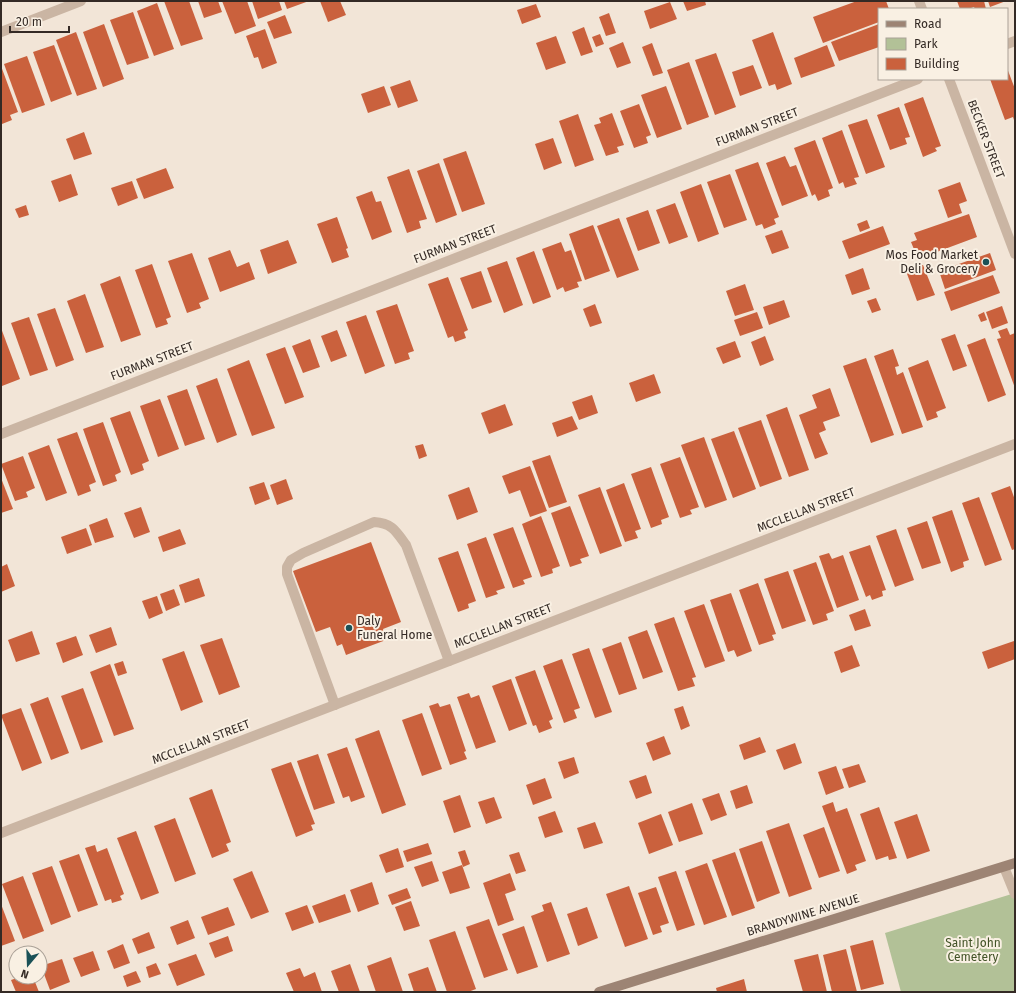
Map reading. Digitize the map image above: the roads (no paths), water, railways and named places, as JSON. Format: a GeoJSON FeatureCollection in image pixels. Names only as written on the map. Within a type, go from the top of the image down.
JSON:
{"type":"FeatureCollection","features":[{"type":"Feature","properties":{"kind":"main road","name":"BRANDYWINE AVENUE"},"geometry":{"type":"LineString","coordinates":[[599,992],[1015,863]]}},
{"type":"Feature","properties":{"kind":"street"},"geometry":{"type":"LineString","coordinates":[[1,32],[82,1]]}},
{"type":"Feature","properties":{"kind":"street","name":"FURMAN STREET"},"geometry":{"type":"LineString","coordinates":[[1,434],[915,80]]}},
{"type":"Feature","properties":{"kind":"street","name":"BECKER STREET"},"geometry":{"type":"LineString","coordinates":[[949,80],[1015,254]]}},
{"type":"Feature","properties":{"kind":"street","name":"MCCLELLAN STREET"},"geometry":{"type":"LineString","coordinates":[[1,833],[1015,444]]}},
{"type":"Feature","properties":{"kind":"street"},"geometry":{"type":"LineString","coordinates":[[335,705],[287,574],[287,567],[291,560],[303,553],[374,522],[383,522],[389,525],[397,532],[406,544],[449,661]]}},
{"type":"Feature","properties":{"kind":"street"},"geometry":{"type":"LineString","coordinates":[[1004,867],[1015,894]]}},
{"type":"Feature","properties":{"kind":"place","name":"Mos Food Market Deli & Grocery"},"geometry":{"type":"Point","coordinates":[986,262]}},
{"type":"Feature","properties":{"kind":"place","name":"Daly Funeral Home"},"geometry":{"type":"Point","coordinates":[349,628]}},
{"type":"Feature","properties":{"kind":"park label","name":"Saint John Cemetery"},"geometry":{"type":"Point","coordinates":[973,950]}}]}
